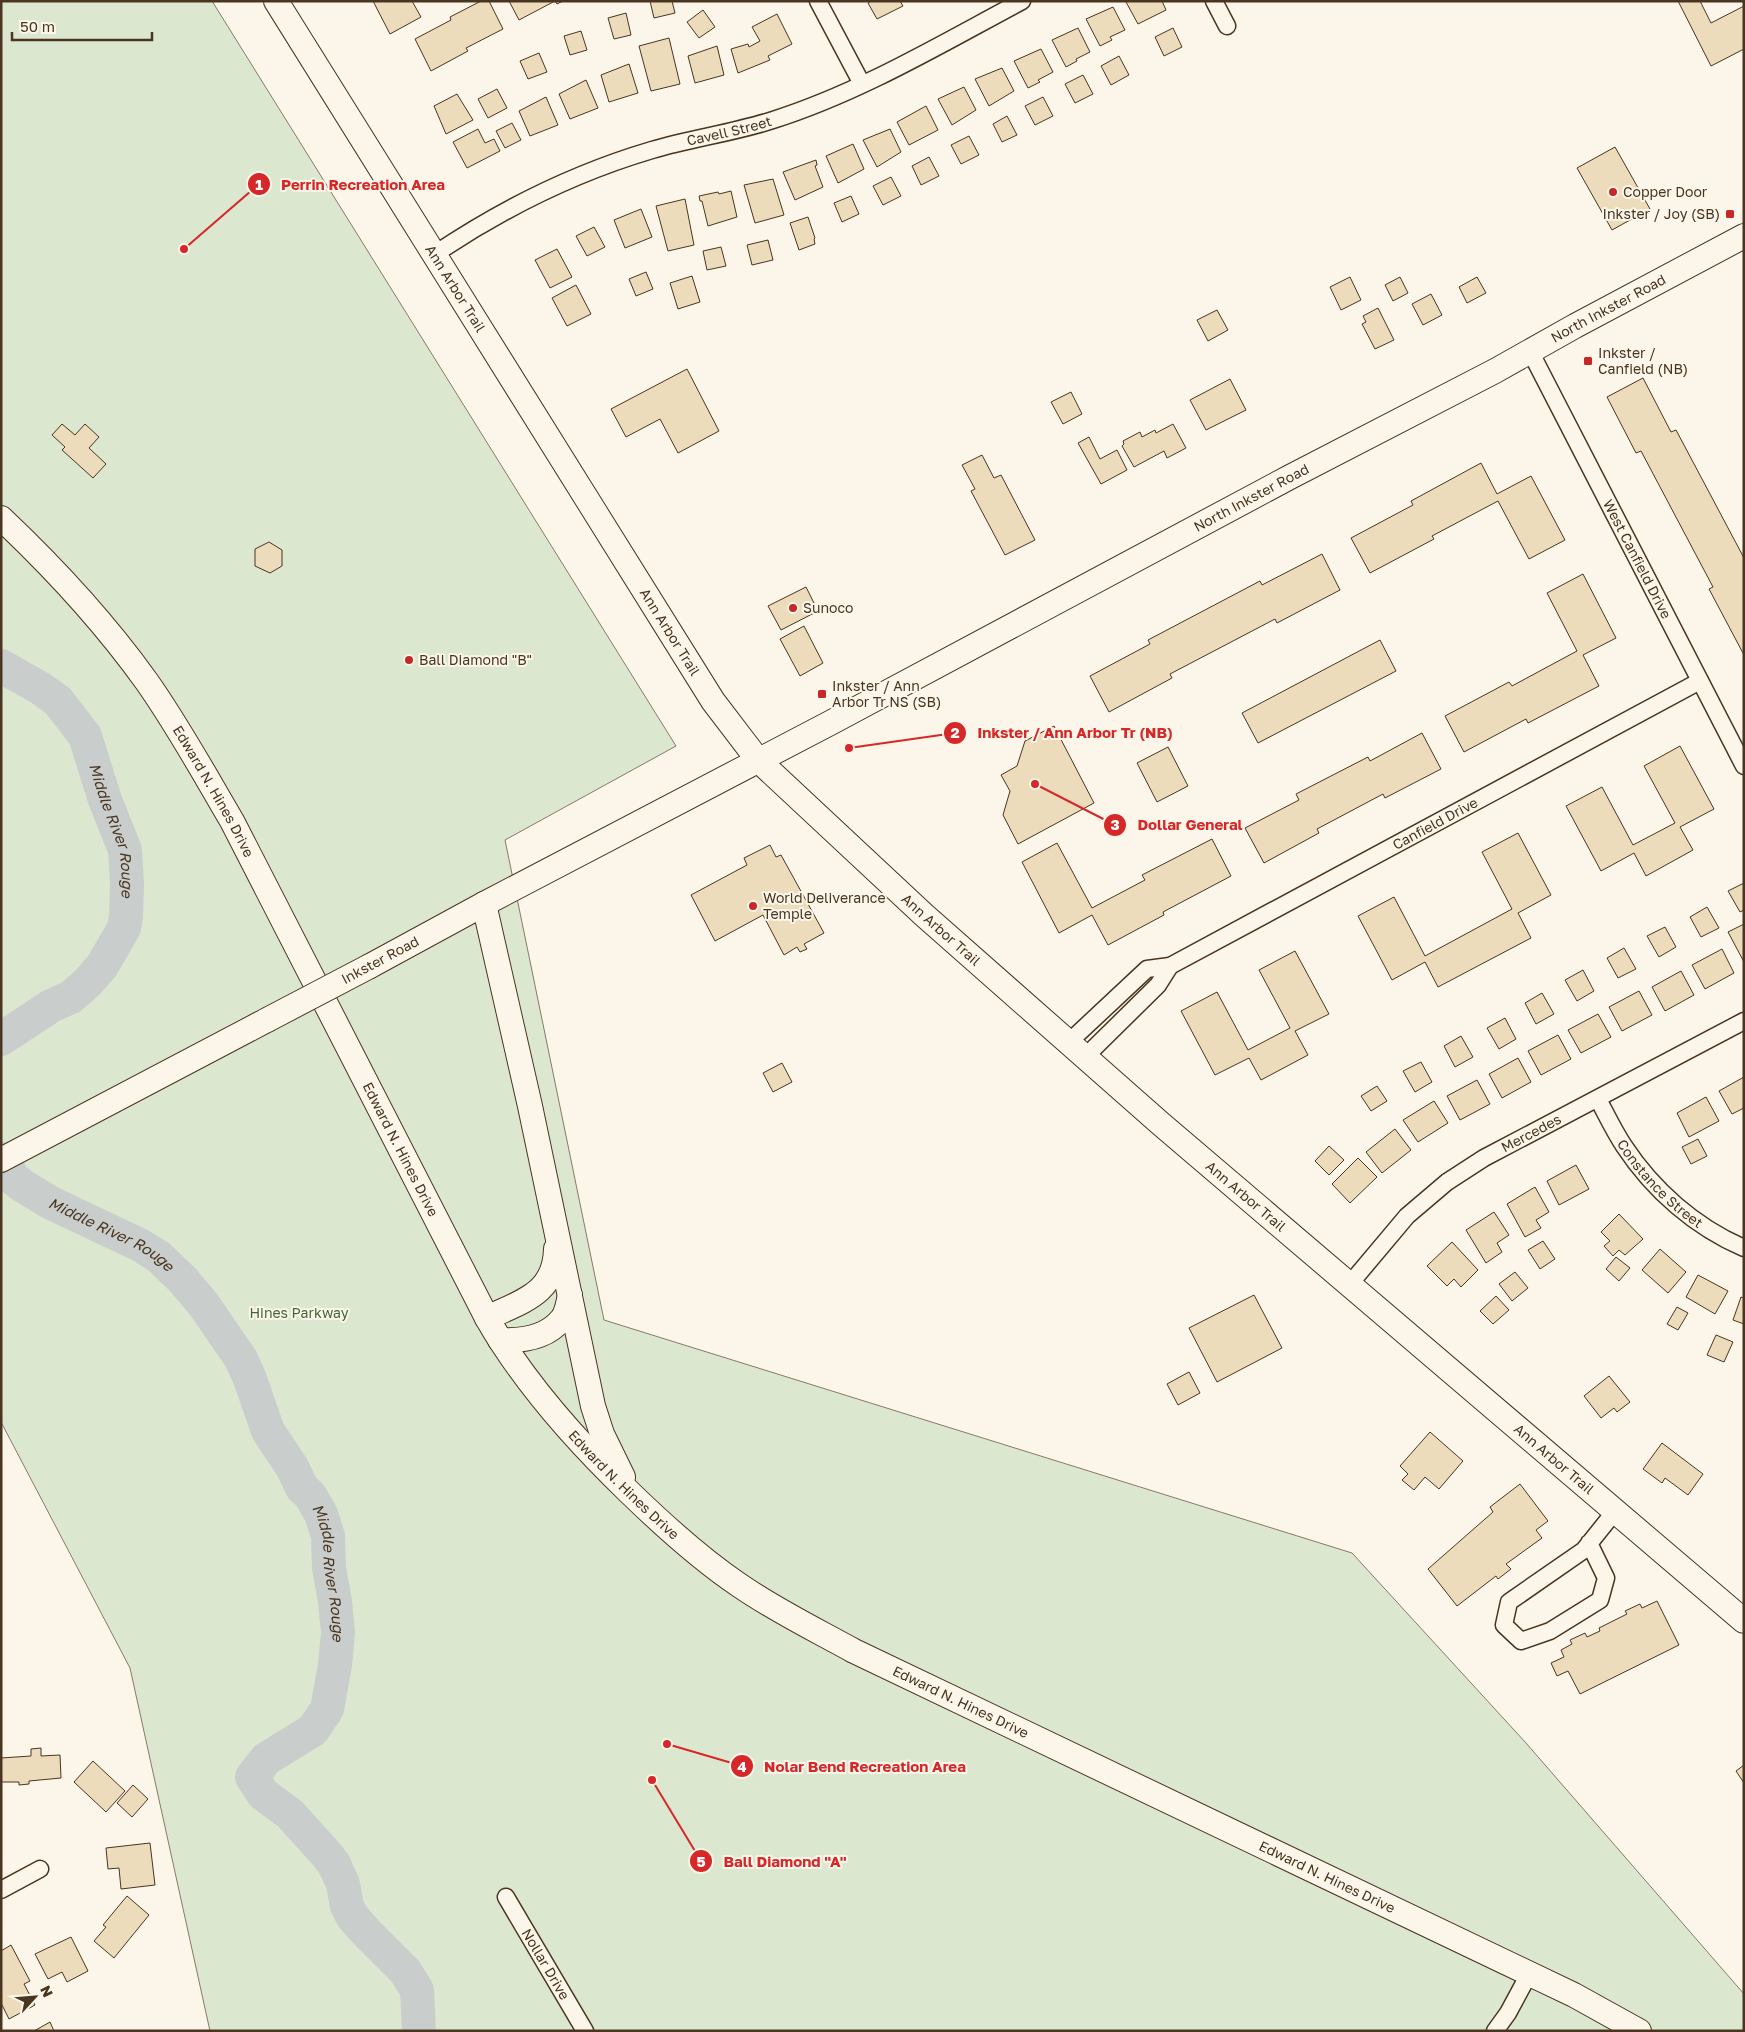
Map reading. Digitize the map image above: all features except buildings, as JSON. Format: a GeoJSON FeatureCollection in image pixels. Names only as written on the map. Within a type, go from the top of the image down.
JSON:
{"type":"FeatureCollection","features":[{"type":"Feature","properties":{"kind":"street","name":"Ann Arbor Trail"},"geometry":{"type":"LineString","coordinates":[[276,1],[713,701],[758,760],[924,915],[1169,1130],[1744,1621]]}},
{"type":"Feature","properties":{"kind":"street"},"geometry":{"type":"LineString","coordinates":[[818,1],[862,84]]}},
{"type":"Feature","properties":{"kind":"street","name":"Cavell Street"},"geometry":{"type":"LineString","coordinates":[[435,254],[500,214],[580,174],[653,149],[773,120],[862,84],[1022,1]]}},
{"type":"Feature","properties":{"kind":"street"},"geometry":{"type":"LineString","coordinates":[[1214,1],[1226,26]]}},
{"type":"Feature","properties":{"kind":"street","name":"North Inkster Road"},"geometry":{"type":"LineString","coordinates":[[758,760],[1530,352],[1744,236]]}},
{"type":"Feature","properties":{"kind":"street","name":"West Canfield Drive"},"geometry":{"type":"LineString","coordinates":[[1530,352],[1744,766]]}},
{"type":"Feature","properties":{"kind":"street","name":"Edward N. Hines Drive"},"geometry":{"type":"LineString","coordinates":[[1,518],[68,585],[100,621],[147,682],[188,747],[232,821],[500,1340],[524,1376],[554,1413],[602,1466],[658,1520],[739,1586],[854,1651],[1574,1995],[1639,2031]]}},
{"type":"Feature","properties":{"kind":"street","name":"Canfield Drive"},"geometry":{"type":"LineString","coordinates":[[1077,1049],[1147,969],[1170,966],[1700,681]]}},
{"type":"Feature","properties":{"kind":"street","name":"Inkster Road"},"geometry":{"type":"LineString","coordinates":[[1,1160],[758,760]]}},
{"type":"Feature","properties":{"kind":"street"},"geometry":{"type":"LineString","coordinates":[[484,904],[530,1106],[593,1406],[602,1434],[625,1480],[658,1520]]}},
{"type":"Feature","properties":{"kind":"street","name":"Canfield Drive"},"geometry":{"type":"LineString","coordinates":[[1077,1049],[1158,985],[1170,966]]}},
{"type":"Feature","properties":{"kind":"street","name":"Mercedes"},"geometry":{"type":"LineString","coordinates":[[1349,1285],[1407,1216],[1447,1182],[1484,1158],[1744,1021]]}},
{"type":"Feature","properties":{"kind":"street","name":"Constance Street"},"geometry":{"type":"LineString","coordinates":[[1598,1099],[1622,1144],[1651,1181],[1668,1198],[1704,1226],[1723,1239],[1744,1248]]}},
{"type":"Feature","properties":{"kind":"street"},"geometry":{"type":"LineString","coordinates":[[487,1318],[534,1295],[546,1285],[554,1270],[556,1259],[556,1230]]}},
{"type":"Feature","properties":{"kind":"street"},"geometry":{"type":"LineString","coordinates":[[500,1340],[531,1338],[550,1329],[562,1320],[570,1295]]}},
{"type":"Feature","properties":{"kind":"street"},"geometry":{"type":"LineString","coordinates":[[1589,1543],[1606,1578],[1600,1600],[1550,1631],[1521,1641],[1504,1625],[1509,1602],[1584,1550],[1589,1543],[1616,1510]]}},
{"type":"Feature","properties":{"kind":"street"},"geometry":{"type":"LineString","coordinates":[[1,1890],[40,1869]]}},
{"type":"Feature","properties":{"kind":"street","name":"Nollar Drive"},"geometry":{"type":"LineString","coordinates":[[506,1897],[585,2031]]}},
{"type":"Feature","properties":{"kind":"street"},"geometry":{"type":"LineString","coordinates":[[1495,2031],[1508,2013],[1528,1974]]}},
{"type":"Feature","properties":{"kind":"green space","name":"Hines Parkway"},"geometry":{"type":"Polygon","coordinates":[[[1,1],[212,1],[676,746],[505,840],[604,1320],[1352,1553],[1526,1743],[1744,1994],[1744,2031],[210,2031],[130,1668],[1,1422],[1,1]]]}},
{"type":"Feature","properties":{"kind":"waterway","name":"Middle River Rouge"},"geometry":{"type":"LineString","coordinates":[[1,666],[40,688],[58,701],[85,736],[105,800],[125,850],[127,884],[124,928],[102,966],[71,997],[51,1006],[1,1039]]}},
{"type":"Feature","properties":{"kind":"waterway","name":"Middle River Rouge"},"geometry":{"type":"LineString","coordinates":[[1,1159],[14,1179],[23,1186],[51,1203],[140,1245],[159,1257],[183,1280],[204,1305],[241,1359],[268,1431],[292,1467],[302,1488],[310,1495],[321,1514],[328,1536],[329,1568],[338,1633],[335,1665],[327,1709],[313,1730],[266,1759],[252,1777],[263,1794],[290,1814],[327,1855],[334,1864],[343,1884],[347,1906],[352,1916],[405,1971],[417,1990],[419,2031]]}},
{"type":"Feature","properties":{"kind":"place","name":"Copper Door"},"geometry":{"type":"Point","coordinates":[1613,192]}},
{"type":"Feature","properties":{"kind":"place","name":"Inkster / Joy (SB)"},"geometry":{"type":"Point","coordinates":[1730,214]}},
{"type":"Feature","properties":{"kind":"place","name":"Perrin Recreation Area"},"geometry":{"type":"Point","coordinates":[184,249]}},
{"type":"Feature","properties":{"kind":"place","name":"Inkster / Canfield (NB)"},"geometry":{"type":"Point","coordinates":[1588,361]}},
{"type":"Feature","properties":{"kind":"place","name":"Sunoco"},"geometry":{"type":"Point","coordinates":[793,608]}},
{"type":"Feature","properties":{"kind":"place","name":"Ball Diamond \"B\""},"geometry":{"type":"Point","coordinates":[409,660]}},
{"type":"Feature","properties":{"kind":"place","name":"Inkster / Ann Arbor Tr NS (SB)"},"geometry":{"type":"Point","coordinates":[822,694]}},
{"type":"Feature","properties":{"kind":"place","name":"Inkster / Ann Arbor Tr (NB)"},"geometry":{"type":"Point","coordinates":[849,748]}},
{"type":"Feature","properties":{"kind":"place","name":"Dollar General"},"geometry":{"type":"Point","coordinates":[1035,784]}},
{"type":"Feature","properties":{"kind":"place","name":"World Deliverance Temple"},"geometry":{"type":"Point","coordinates":[753,906]}},
{"type":"Feature","properties":{"kind":"place","name":"Nolar Bend Recreation Area"},"geometry":{"type":"Point","coordinates":[667,1744]}},
{"type":"Feature","properties":{"kind":"place","name":"Ball Diamond \"A\""},"geometry":{"type":"Point","coordinates":[652,1780]}}]}
